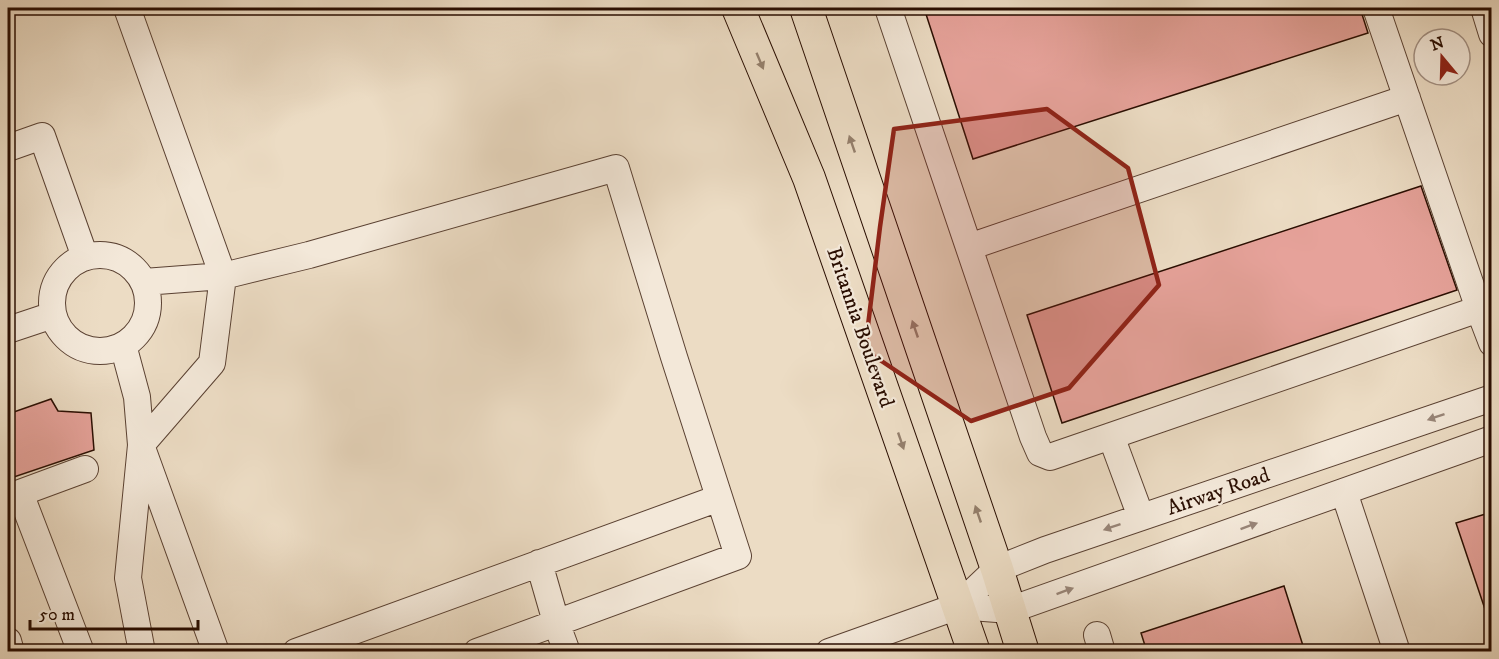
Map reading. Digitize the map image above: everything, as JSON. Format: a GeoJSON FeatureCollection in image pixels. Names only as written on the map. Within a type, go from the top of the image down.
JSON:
{"type":"FeatureCollection","features":[{"type":"Feature","properties":{"kind":"main road","name":"Britannia Boulevard"},"geometry":{"type":"LineString","coordinates":[[738,8],[809,178],[974,651]]}},
{"type":"Feature","properties":{"kind":"main road"},"geometry":{"type":"LineString","coordinates":[[806,8],[1023,651]]}},
{"type":"Feature","properties":{"kind":"street"},"geometry":{"type":"LineString","coordinates":[[126,8],[223,276],[212,363],[141,445]]}},
{"type":"Feature","properties":{"kind":"street"},"geometry":{"type":"LineString","coordinates":[[888,8],[1040,453],[1050,457],[1479,309]]}},
{"type":"Feature","properties":{"kind":"street"},"geometry":{"type":"LineString","coordinates":[[1376,8],[1491,343]]}},
{"type":"Feature","properties":{"kind":"street"},"geometry":{"type":"LineString","coordinates":[[1484,8],[1491,34]]}},
{"type":"Feature","properties":{"kind":"street"},"geometry":{"type":"LineString","coordinates":[[969,247],[1407,98]]}},
{"type":"Feature","properties":{"kind":"street"},"geometry":{"type":"LineString","coordinates":[[8,148],[42,136],[85,257]]}},
{"type":"Feature","properties":{"kind":"street"},"geometry":{"type":"LineString","coordinates":[[144,282],[223,276],[309,255],[616,168],[738,556],[477,651]]}},
{"type":"Feature","properties":{"kind":"street"},"geometry":{"type":"LineString","coordinates":[[107,254],[122,259],[135,268],[144,282],[149,297],[148,313],[142,328],[123,345],[101,352],[85,349],[70,342],[59,330],[53,315],[51,300],[55,284],[63,271],[76,260],[90,255],[107,254]]}},
{"type":"Feature","properties":{"kind":"street"},"geometry":{"type":"LineString","coordinates":[[8,330],[53,315]]}},
{"type":"Feature","properties":{"kind":"street"},"geometry":{"type":"LineString","coordinates":[[123,345],[137,397],[141,445],[128,578],[142,651]]}},
{"type":"Feature","properties":{"kind":"street","name":"Airway Road"},"geometry":{"type":"LineString","coordinates":[[958,606],[997,569],[1045,550],[1491,398]]}},
{"type":"Feature","properties":{"kind":"street"},"geometry":{"type":"LineString","coordinates":[[1111,436],[1141,517]]}},
{"type":"Feature","properties":{"kind":"street","name":"Airway Road"},"geometry":{"type":"LineString","coordinates":[[829,651],[958,606],[1010,610],[1491,439]]}},
{"type":"Feature","properties":{"kind":"street"},"geometry":{"type":"LineString","coordinates":[[141,445],[216,651]]}},
{"type":"Feature","properties":{"kind":"street"},"geometry":{"type":"LineString","coordinates":[[81,651],[14,495],[85,469]]}},
{"type":"Feature","properties":{"kind":"street"},"geometry":{"type":"LineString","coordinates":[[1344,492],[1397,651]]}},
{"type":"Feature","properties":{"kind":"street"},"geometry":{"type":"LineString","coordinates":[[296,651],[719,498]]}},
{"type":"Feature","properties":{"kind":"street"},"geometry":{"type":"LineString","coordinates":[[539,563],[567,651]]}},
{"type":"Feature","properties":{"kind":"street"},"geometry":{"type":"LineString","coordinates":[[8,641],[11,651]]}},
{"type":"Feature","properties":{"kind":"highlighted area"},"geometry":{"type":"Polygon","coordinates":[[[1047,109],[1128,168],[1159,285],[1069,388],[971,421],[865,350],[894,129],[1047,109]]]}},
{"type":"Feature","properties":{"kind":"building"},"geometry":{"type":"Polygon","coordinates":[[[924,8],[1360,8],[1368,33],[973,159],[924,8]]]}},
{"type":"Feature","properties":{"kind":"building"},"geometry":{"type":"Polygon","coordinates":[[[1421,186],[1457,290],[1062,423],[1027,315],[1421,186]]]}},
{"type":"Feature","properties":{"kind":"building"},"geometry":{"type":"Polygon","coordinates":[[[51,399],[58,411],[91,413],[94,450],[8,479],[8,414],[51,399]]]}},
{"type":"Feature","properties":{"kind":"building"},"geometry":{"type":"Polygon","coordinates":[[[1492,512],[1492,630],[1456,523],[1492,512]]]}},
{"type":"Feature","properties":{"kind":"building"},"geometry":{"type":"Polygon","coordinates":[[[1284,586],[1305,652],[1147,652],[1141,633],[1284,586]]]}}]}
